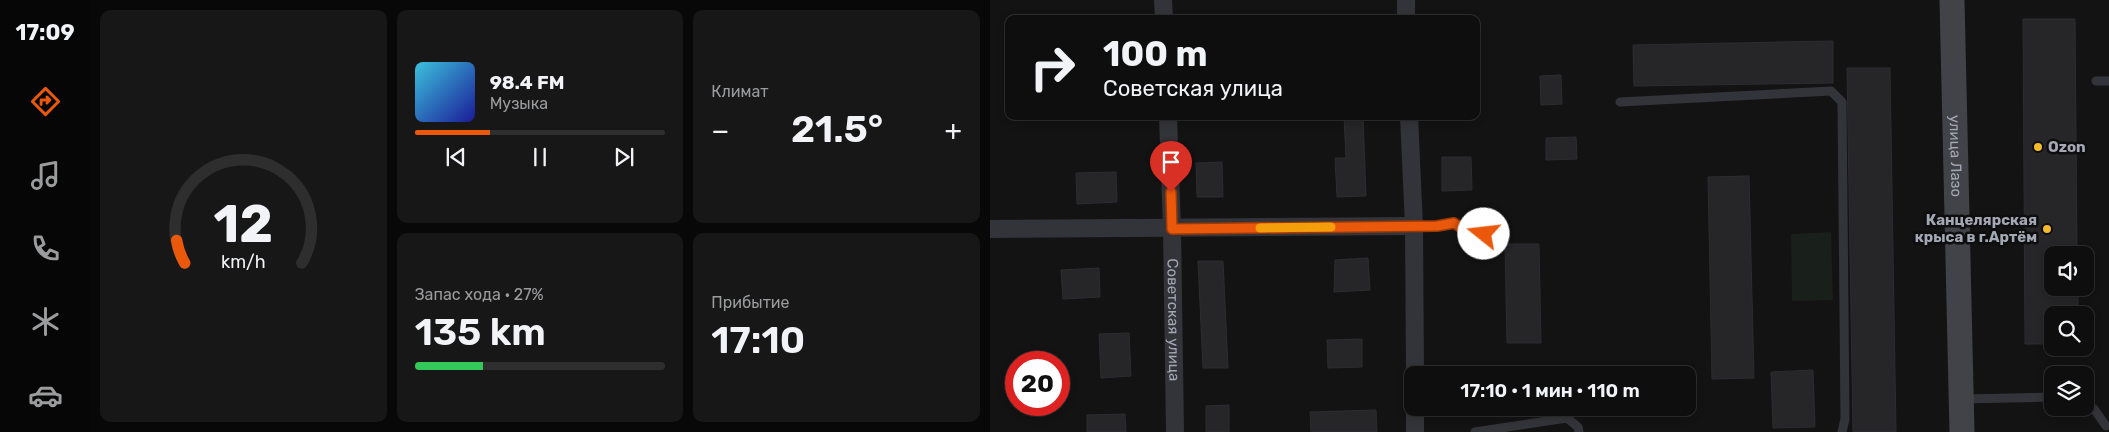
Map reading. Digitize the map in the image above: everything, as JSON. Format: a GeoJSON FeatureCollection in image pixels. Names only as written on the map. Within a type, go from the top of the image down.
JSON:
{"type":"FeatureCollection","features":[{"type":"Feature","properties":{"kind":"main road","name":"улица Лазо"},"geometry":{"type":"LineString","coordinates":[[1952,0],[1962,432]]}},
{"type":"Feature","properties":{"kind":"street"},"geometry":{"type":"LineString","coordinates":[[1163,0],[1164,15]]}},
{"type":"Feature","properties":{"kind":"street"},"geometry":{"type":"LineString","coordinates":[[1406,0],[1406,15]]}},
{"type":"Feature","properties":{"kind":"street","name":"Советская улица"},"geometry":{"type":"LineString","coordinates":[[1168,120],[1175,432]]}},
{"type":"Feature","properties":{"kind":"street"},"geometry":{"type":"LineString","coordinates":[[1409,120],[1414,226],[1414,366]]}},
{"type":"Feature","properties":{"kind":"street"},"geometry":{"type":"LineString","coordinates":[[990,229],[1414,226]]}},
{"type":"Feature","properties":{"kind":"street"},"geometry":{"type":"LineString","coordinates":[[1415,416],[1415,432]]}},
{"type":"Feature","properties":{"kind":"lane"},"geometry":{"type":"LineString","coordinates":[[2096,81],[2109,81]]}},
{"type":"Feature","properties":{"kind":"lane"},"geometry":{"type":"LineString","coordinates":[[1620,102],[1831,91],[1842,102],[1846,419],[1842,432]]}},
{"type":"Feature","properties":{"kind":"lane"},"geometry":{"type":"LineString","coordinates":[[1414,226],[1437,226],[1454,223],[1473,235],[1484,234],[1491,240],[1491,253]]}},
{"type":"Feature","properties":{"kind":"lane"},"geometry":{"type":"LineString","coordinates":[[1960,399],[2044,397]]}},
{"type":"Feature","properties":{"kind":"lane"},"geometry":{"type":"LineString","coordinates":[[2094,409],[2106,426]]}},
{"type":"Feature","properties":{"kind":"lane"},"geometry":{"type":"LineString","coordinates":[[1475,432],[1567,418],[1578,427],[1579,432]]}},
{"type":"Feature","properties":{"kind":"shaded area"},"geometry":{"type":"Polygon","coordinates":[[[1831,232],[1833,300],[1792,301],[1791,234],[1831,232]]]}},
{"type":"Feature","properties":{"kind":"building"},"geometry":{"type":"Polygon","coordinates":[[[2023,19],[2075,19],[2077,246],[2044,246],[2044,296],[2078,296],[2078,306],[2044,306],[2044,344],[2025,344],[2023,19]]]}},
{"type":"Feature","properties":{"kind":"building"},"geometry":{"type":"Polygon","coordinates":[[[1833,41],[1833,83],[1634,86],[1633,45],[1833,41]]]}},
{"type":"Feature","properties":{"kind":"building"},"geometry":{"type":"Polygon","coordinates":[[[1847,68],[1890,68],[1896,432],[1853,432],[1847,68]]]}},
{"type":"Feature","properties":{"kind":"building"},"geometry":{"type":"Polygon","coordinates":[[[1561,75],[1562,104],[1541,105],[1540,76],[1561,75]]]}},
{"type":"Feature","properties":{"kind":"building"},"geometry":{"type":"Polygon","coordinates":[[[1344,120],[1363,120],[1366,196],[1337,197],[1335,158],[1346,158],[1344,120]]]}},
{"type":"Feature","properties":{"kind":"building"},"geometry":{"type":"Polygon","coordinates":[[[1576,137],[1577,159],[1546,160],[1546,138],[1576,137]]]}},
{"type":"Feature","properties":{"kind":"building"},"geometry":{"type":"Polygon","coordinates":[[[1442,157],[1471,157],[1472,190],[1442,191],[1442,157]]]}},
{"type":"Feature","properties":{"kind":"building"},"geometry":{"type":"Polygon","coordinates":[[[1222,162],[1223,197],[1197,197],[1196,163],[1222,162]]]}},
{"type":"Feature","properties":{"kind":"building"},"geometry":{"type":"Polygon","coordinates":[[[1116,172],[1117,202],[1077,204],[1076,173],[1116,172]]]}},
{"type":"Feature","properties":{"kind":"building"},"geometry":{"type":"Polygon","coordinates":[[[1749,176],[1754,378],[1712,379],[1708,177],[1749,176]]]}},
{"type":"Feature","properties":{"kind":"building"},"geometry":{"type":"Polygon","coordinates":[[[1505,244],[1539,244],[1541,343],[1507,343],[1505,244]]]}},
{"type":"Feature","properties":{"kind":"building"},"geometry":{"type":"Polygon","coordinates":[[[1368,258],[1370,290],[1334,292],[1335,260],[1368,258]]]}},
{"type":"Feature","properties":{"kind":"building"},"geometry":{"type":"Polygon","coordinates":[[[1198,261],[1223,261],[1228,368],[1203,368],[1198,261]]]}},
{"type":"Feature","properties":{"kind":"building"},"geometry":{"type":"Polygon","coordinates":[[[1099,268],[1100,297],[1063,299],[1061,270],[1099,268]]]}},
{"type":"Feature","properties":{"kind":"building"},"geometry":{"type":"Polygon","coordinates":[[[1129,333],[1131,376],[1101,378],[1099,334],[1129,333]]]}},
{"type":"Feature","properties":{"kind":"building"},"geometry":{"type":"Polygon","coordinates":[[[1362,339],[1362,367],[1328,368],[1327,340],[1362,339]]]}},
{"type":"Feature","properties":{"kind":"building"},"geometry":{"type":"Polygon","coordinates":[[[1813,370],[1815,427],[1773,428],[1771,372],[1813,370]]]}},
{"type":"Feature","properties":{"kind":"building"},"geometry":{"type":"Polygon","coordinates":[[[1229,405],[1229,432],[1206,432],[1206,406],[1229,405]]]}},
{"type":"Feature","properties":{"kind":"building"},"geometry":{"type":"Polygon","coordinates":[[[1376,410],[1377,432],[1311,432],[1310,412],[1376,410]]]}},
{"type":"Feature","properties":{"kind":"building"},"geometry":{"type":"Polygon","coordinates":[[[1125,414],[1126,432],[1087,432],[1087,415],[1125,414]]]}},
{"type":"Feature","properties":{"kind":"slow traffic"},"geometry":{"type":"LineString","coordinates":[[1260,228],[1331,227]]}},
{"type":"Feature","properties":{"kind":"place","name":"Ozon"},"geometry":{"type":"Point","coordinates":[2038,147]}},
{"type":"Feature","properties":{"kind":"place","name":"Канцелярская крыса в г.Артём"},"geometry":{"type":"Point","coordinates":[2047,229]}},
{"type":"Feature","properties":{"kind":"route"},"geometry":{"type":"LineString","coordinates":[[1171,192],[1172,229],[1437,226],[1454,223],[1473,235],[1484,234]]}}]}
